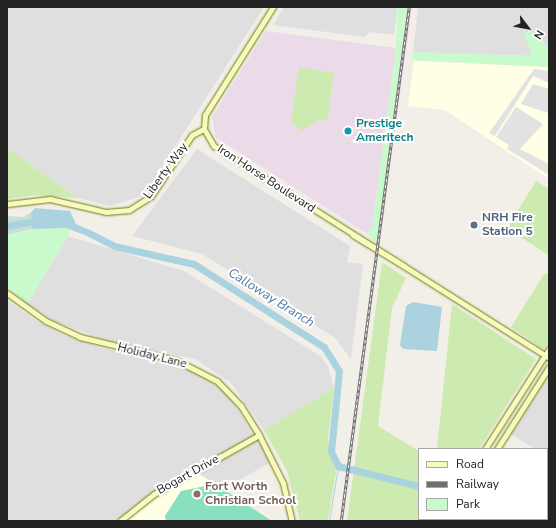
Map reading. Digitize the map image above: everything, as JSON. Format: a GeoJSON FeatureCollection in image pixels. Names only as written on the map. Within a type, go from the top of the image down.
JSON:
{"type":"FeatureCollection","features":[{"type":"Feature","properties":{"kind":"street"},"geometry":{"type":"LineString","coordinates":[[204,129],[205,115],[273,7]]}},
{"type":"Feature","properties":{"kind":"street","name":"Liberty Way"},"geometry":{"type":"LineString","coordinates":[[7,204],[50,199],[106,212],[128,210],[151,196],[192,135],[204,129]]}},
{"type":"Feature","properties":{"kind":"street","name":"Iron Horse Boulevard"},"geometry":{"type":"LineString","coordinates":[[204,129],[221,151],[547,357]]}},
{"type":"Feature","properties":{"kind":"street","name":"Holiday Lane"},"geometry":{"type":"LineString","coordinates":[[7,293],[46,321],[86,339],[176,360],[206,373],[232,394],[259,435],[283,483],[292,521]]}},
{"type":"Feature","properties":{"kind":"street"},"geometry":{"type":"LineString","coordinates":[[486,448],[547,357],[549,349]]}},
{"type":"Feature","properties":{"kind":"street"},"geometry":{"type":"LineString","coordinates":[[498,448],[549,367]]}},
{"type":"Feature","properties":{"kind":"street","name":"Bogart Drive"},"geometry":{"type":"LineString","coordinates":[[120,521],[154,494],[259,435]]}},
{"type":"Feature","properties":{"kind":"shaded area"},"geometry":{"type":"Polygon","coordinates":[[[7,7],[264,7],[148,189],[139,197],[110,206],[78,198],[7,148],[7,7]]]}},
{"type":"Feature","properties":{"kind":"shaded area"},"geometry":{"type":"Polygon","coordinates":[[[284,7],[397,7],[394,35],[370,32],[364,37],[273,25],[284,7]]]}},
{"type":"Feature","properties":{"kind":"shaded area"},"geometry":{"type":"Polygon","coordinates":[[[407,7],[412,7],[379,246],[377,244],[407,7]]]}},
{"type":"Feature","properties":{"kind":"shaded area"},"geometry":{"type":"Polygon","coordinates":[[[418,7],[549,7],[549,47],[530,30],[533,56],[413,52],[418,7]]]}},
{"type":"Feature","properties":{"kind":"shaded area"},"geometry":{"type":"Polygon","coordinates":[[[266,31],[396,48],[372,228],[366,233],[216,138],[212,117],[266,31]]]}},
{"type":"Feature","properties":{"kind":"shaded area"},"geometry":{"type":"Polygon","coordinates":[[[414,61],[549,67],[549,179],[445,110],[408,106],[414,61]]]}},
{"type":"Feature","properties":{"kind":"shaded area"},"geometry":{"type":"Polygon","coordinates":[[[534,69],[549,71],[549,83],[533,76],[495,136],[489,133],[534,69]]]}},
{"type":"Feature","properties":{"kind":"shaded area"},"geometry":{"type":"Polygon","coordinates":[[[533,84],[549,89],[548,113],[521,104],[533,84]]]}},
{"type":"Feature","properties":{"kind":"shaded area"},"geometry":{"type":"Polygon","coordinates":[[[516,107],[543,124],[520,149],[549,164],[549,175],[507,149],[509,145],[496,137],[516,107]]]}},
{"type":"Feature","properties":{"kind":"shaded area"},"geometry":{"type":"Polygon","coordinates":[[[197,149],[350,246],[347,262],[363,264],[351,359],[335,338],[202,254],[132,236],[197,149]]]}},
{"type":"Feature","properties":{"kind":"shaded area"},"geometry":{"type":"Polygon","coordinates":[[[33,211],[32,229],[7,235],[7,216],[23,217],[33,211]]]}},
{"type":"Feature","properties":{"kind":"shaded area"},"geometry":{"type":"Polygon","coordinates":[[[68,236],[184,271],[320,356],[328,366],[334,388],[264,430],[231,383],[195,359],[106,340],[54,321],[27,304],[68,236]]]}},
{"type":"Feature","properties":{"kind":"shaded area"},"geometry":{"type":"Polygon","coordinates":[[[7,300],[33,319],[64,335],[101,348],[177,363],[198,372],[229,395],[271,462],[223,489],[192,469],[115,521],[7,521],[7,300]]]}},
{"type":"Feature","properties":{"kind":"shaded area"},"geometry":{"type":"Polygon","coordinates":[[[549,375],[549,458],[548,448],[533,448],[511,434],[549,375]]]}},
{"type":"Feature","properties":{"kind":"shaded area","name":"Fort Worth Christian School"},"geometry":{"type":"Polygon","coordinates":[[[199,474],[272,521],[127,521],[156,498],[199,474]]]}},
{"type":"Feature","properties":{"kind":"shaded area"},"geometry":{"type":"Polygon","coordinates":[[[548,506],[549,521],[458,521],[548,520],[548,506]]]}},
{"type":"Feature","properties":{"kind":"green space"},"geometry":{"type":"Polygon","coordinates":[[[397,7],[407,7],[377,244],[366,233],[372,228],[396,48],[397,7]]]}},
{"type":"Feature","properties":{"kind":"green space"},"geometry":{"type":"Polygon","coordinates":[[[530,30],[549,48],[549,67],[412,60],[413,52],[532,56],[524,34],[530,30]]]}},
{"type":"Feature","properties":{"kind":"green space"},"geometry":{"type":"Polygon","coordinates":[[[299,67],[334,73],[327,121],[319,120],[302,131],[291,122],[299,67]]]}},
{"type":"Feature","properties":{"kind":"green space"},"geometry":{"type":"Polygon","coordinates":[[[7,148],[78,198],[35,195],[7,199],[7,148]]]}},
{"type":"Feature","properties":{"kind":"green space"},"geometry":{"type":"Polygon","coordinates":[[[536,181],[549,189],[548,255],[507,228],[536,181]]]}},
{"type":"Feature","properties":{"kind":"green space"},"geometry":{"type":"Polygon","coordinates":[[[66,228],[71,230],[27,304],[7,286],[7,235],[32,229],[66,228]]]}},
{"type":"Feature","properties":{"kind":"green space"},"geometry":{"type":"Polygon","coordinates":[[[382,262],[406,278],[392,308],[378,426],[418,450],[418,520],[433,521],[347,521],[382,262]]]}},
{"type":"Feature","properties":{"kind":"green space"},"geometry":{"type":"Polygon","coordinates":[[[549,273],[549,343],[543,349],[511,327],[544,274],[549,273]]]}},
{"type":"Feature","properties":{"kind":"green space"},"geometry":{"type":"Polygon","coordinates":[[[452,304],[536,359],[480,448],[437,448],[452,304]]]}},
{"type":"Feature","properties":{"kind":"green space"},"geometry":{"type":"Polygon","coordinates":[[[334,388],[328,440],[336,472],[328,521],[300,521],[287,471],[264,430],[334,388]]]}},
{"type":"Feature","properties":{"kind":"green space","name":"Fort Worth Christian School"},"geometry":{"type":"Polygon","coordinates":[[[215,484],[272,521],[166,521],[165,516],[181,491],[215,484]]]}},
{"type":"Feature","properties":{"kind":"water"},"geometry":{"type":"Polygon","coordinates":[[[35,208],[70,211],[76,224],[95,233],[93,238],[66,228],[32,229],[31,213],[35,208]]]}},
{"type":"Feature","properties":{"kind":"water"},"geometry":{"type":"Polygon","coordinates":[[[413,302],[442,307],[437,351],[403,349],[400,345],[406,306],[413,302]]]}},
{"type":"Feature","properties":{"kind":"waterway","name":"Calloway Branch"},"geometry":{"type":"LineString","coordinates":[[7,226],[41,220]]}},
{"type":"Feature","properties":{"kind":"waterway","name":"Calloway Branch"},"geometry":{"type":"LineString","coordinates":[[87,232],[114,246],[194,264],[324,347],[339,371],[331,451],[338,466],[418,486]]}},
{"type":"Feature","properties":{"kind":"waterway"},"geometry":{"type":"LineString","coordinates":[[329,521],[338,466]]}},
{"type":"Feature","properties":{"kind":"railway"},"geometry":{"type":"LineString","coordinates":[[341,521],[409,7]]}},
{"type":"Feature","properties":{"kind":"place","name":"Prestige Ameritech"},"geometry":{"type":"Point","coordinates":[348,131]}},
{"type":"Feature","properties":{"kind":"place","name":"NRH Fire Station 5"},"geometry":{"type":"Point","coordinates":[474,225]}},
{"type":"Feature","properties":{"kind":"place","name":"Fort Worth Christian School"},"geometry":{"type":"Point","coordinates":[197,494]}}]}
